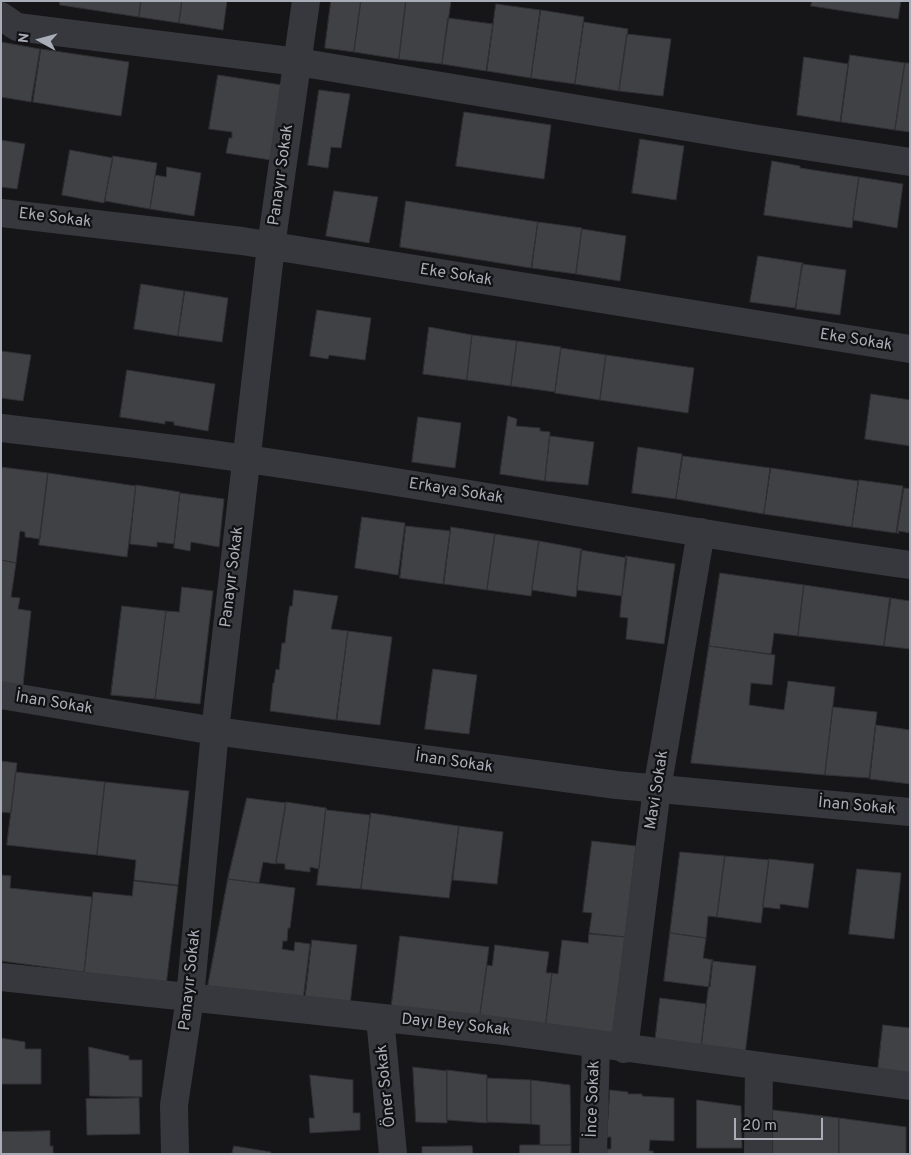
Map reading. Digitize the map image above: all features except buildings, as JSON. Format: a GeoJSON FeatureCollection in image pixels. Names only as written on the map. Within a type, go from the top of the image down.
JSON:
{"type":"FeatureCollection","features":[{"type":"Feature","properties":{"kind":"street","name":"Panayır Sokak"},"geometry":{"type":"LineString","coordinates":[[175,1154],[174,1105],[190,998],[215,731],[248,459],[271,246],[306,1]]}},
{"type":"Feature","properties":{"kind":"street"},"geometry":{"type":"LineString","coordinates":[[1,16],[17,27],[298,62],[752,138],[910,162]]}},
{"type":"Feature","properties":{"kind":"street","name":"Eke Sokak"},"geometry":{"type":"LineString","coordinates":[[1,212],[271,246],[910,349]]}},
{"type":"Feature","properties":{"kind":"street","name":"Erkaya Sokak"},"geometry":{"type":"LineString","coordinates":[[1,428],[248,459],[528,503],[801,549],[910,564]]}},
{"type":"Feature","properties":{"kind":"street","name":"Mavi Sokak"},"geometry":{"type":"LineString","coordinates":[[624,1049],[657,789],[701,532]]}},
{"type":"Feature","properties":{"kind":"street","name":"İnan Sokak"},"geometry":{"type":"LineString","coordinates":[[1,695],[215,731],[617,785],[910,812]]}},
{"type":"Feature","properties":{"kind":"street","name":"Dayı Bey Sokak"},"geometry":{"type":"LineString","coordinates":[[1,977],[495,1030],[624,1049],[910,1086]]}},
{"type":"Feature","properties":{"kind":"street","name":"Öner Sokak"},"geometry":{"type":"LineString","coordinates":[[380,1018],[393,1154]]}},
{"type":"Feature","properties":{"kind":"street","name":"İnce Sokak"},"geometry":{"type":"LineString","coordinates":[[593,1154],[596,1045]]}},
{"type":"Feature","properties":{"kind":"street"},"geometry":{"type":"LineString","coordinates":[[758,1154],[759,1066]]}}]}
